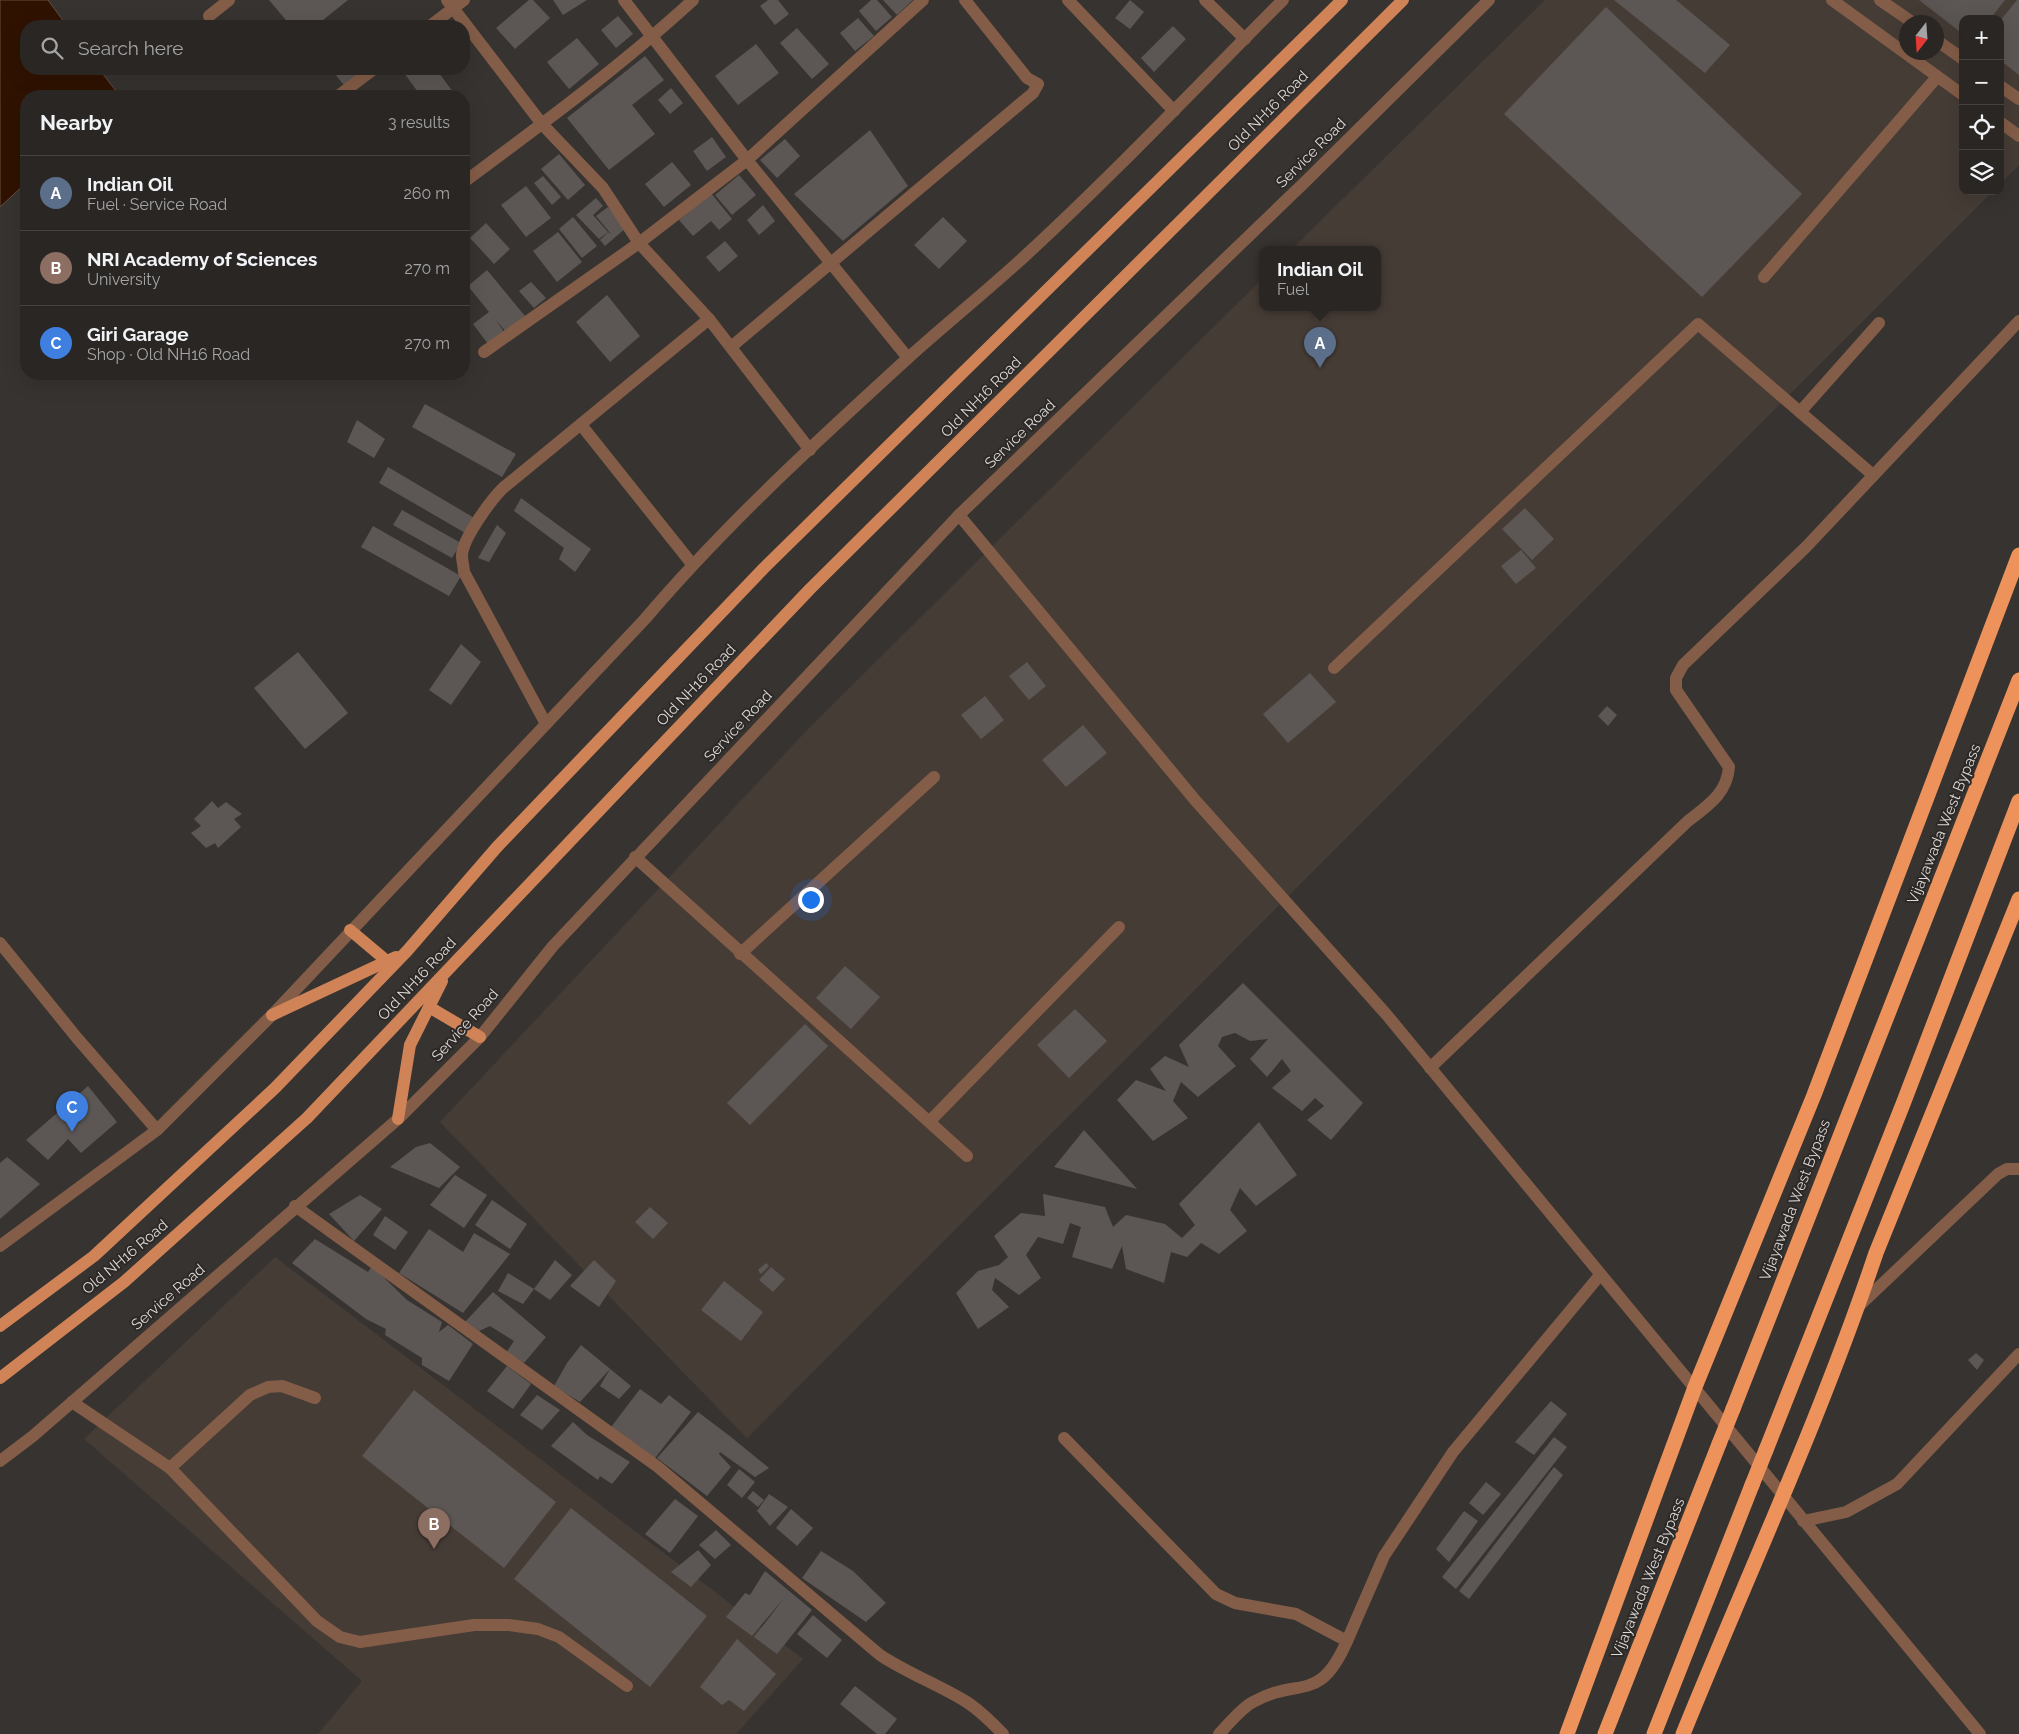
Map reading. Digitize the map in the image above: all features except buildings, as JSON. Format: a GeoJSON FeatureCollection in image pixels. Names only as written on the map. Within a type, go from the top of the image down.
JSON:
{"type":"FeatureCollection","features":[{"type":"Feature","properties":{"kind":"highway"},"geometry":{"type":"LineString","coordinates":[[1567,1734],[1695,1387],[1814,1095],[2019,555]]}},
{"type":"Feature","properties":{"kind":"highway","name":"Vijayawada West Bypass"},"geometry":{"type":"LineString","coordinates":[[1605,1734],[2019,680]]}},
{"type":"Feature","properties":{"kind":"highway"},"geometry":{"type":"LineString","coordinates":[[1654,1734],[1903,1104],[2019,801]]}},
{"type":"Feature","properties":{"kind":"highway"},"geometry":{"type":"LineString","coordinates":[[1684,1734],[1859,1306],[1876,1253],[2019,899]]}},
{"type":"Feature","properties":{"kind":"main road","name":"Old NH16 Road"},"geometry":{"type":"LineString","coordinates":[[0,1326],[94,1256],[275,1088],[407,951],[497,847],[764,568],[1342,0]]}},
{"type":"Feature","properties":{"kind":"main road","name":"Old NH16 Road"},"geometry":{"type":"LineString","coordinates":[[0,1378],[124,1282],[307,1118],[810,589],[1403,0]]}},
{"type":"Feature","properties":{"kind":"main road"},"geometry":{"type":"LineString","coordinates":[[350,930],[388,962]]}},
{"type":"Feature","properties":{"kind":"main road"},"geometry":{"type":"LineString","coordinates":[[272,1015],[388,962],[407,951]]}},
{"type":"Feature","properties":{"kind":"main road"},"geometry":{"type":"LineString","coordinates":[[398,1119],[410,1045],[447,970]]}},
{"type":"Feature","properties":{"kind":"main road"},"geometry":{"type":"LineString","coordinates":[[429,1007],[480,1037]]}},
{"type":"Feature","properties":{"kind":"street"},"geometry":{"type":"LineString","coordinates":[[209,16],[229,0]]}},
{"type":"Feature","properties":{"kind":"street"},"geometry":{"type":"LineString","coordinates":[[435,20],[450,4],[464,0]]}},
{"type":"Feature","properties":{"kind":"street"},"geometry":{"type":"LineString","coordinates":[[624,0],[747,160],[832,262],[908,358]]}},
{"type":"Feature","properties":{"kind":"street"},"geometry":{"type":"LineString","coordinates":[[470,178],[542,124],[653,36],[693,0]]}},
{"type":"Feature","properties":{"kind":"street"},"geometry":{"type":"LineString","coordinates":[[484,352],[639,243],[747,160],[924,0]]}},
{"type":"Feature","properties":{"kind":"street"},"geometry":{"type":"LineString","coordinates":[[731,347],[1033,93],[1038,84],[1027,78],[965,0]]}},
{"type":"Feature","properties":{"kind":"street"},"geometry":{"type":"LineString","coordinates":[[1205,0],[1244,39]]}},
{"type":"Feature","properties":{"kind":"street"},"geometry":{"type":"LineString","coordinates":[[0,1246],[157,1130],[272,1015],[350,930],[645,619],[692,564],[908,358],[1026,254],[1174,111],[1283,0]]}},
{"type":"Feature","properties":{"kind":"street","name":"Service Road"},"geometry":{"type":"LineString","coordinates":[[0,1461],[33,1436],[295,1206],[398,1119],[480,1037],[553,946],[635,857],[702,790],[959,515],[1306,181],[1489,0]]}},
{"type":"Feature","properties":{"kind":"street"},"geometry":{"type":"LineString","coordinates":[[1832,0],[1959,92]]}},
{"type":"Feature","properties":{"kind":"street"},"geometry":{"type":"LineString","coordinates":[[1880,0],[1902,15]]}},
{"type":"Feature","properties":{"kind":"street"},"geometry":{"type":"LineString","coordinates":[[1075,2],[1174,111]]}},
{"type":"Feature","properties":{"kind":"street"},"geometry":{"type":"LineString","coordinates":[[450,4],[462,20]]}},
{"type":"Feature","properties":{"kind":"street"},"geometry":{"type":"LineString","coordinates":[[470,30],[542,124],[603,188],[639,243],[709,319],[810,450]]}},
{"type":"Feature","properties":{"kind":"street"},"geometry":{"type":"LineString","coordinates":[[1944,46],[1959,56]]}},
{"type":"Feature","properties":{"kind":"street"},"geometry":{"type":"LineString","coordinates":[[346,90],[366,75]]}},
{"type":"Feature","properties":{"kind":"street"},"geometry":{"type":"LineString","coordinates":[[1764,277],[1937,76]]}},
{"type":"Feature","properties":{"kind":"street"},"geometry":{"type":"LineString","coordinates":[[2004,89],[2019,99]]}},
{"type":"Feature","properties":{"kind":"street"},"geometry":{"type":"LineString","coordinates":[[2004,125],[2019,136]]}},
{"type":"Feature","properties":{"kind":"street"},"geometry":{"type":"LineString","coordinates":[[546,724],[464,572],[462,555],[466,543],[493,498],[709,319]]}},
{"type":"Feature","properties":{"kind":"street"},"geometry":{"type":"LineString","coordinates":[[1430,1068],[1688,821],[1716,799],[1728,780],[1729,767],[1676,690],[1676,678],[1683,665],[1806,547],[2019,321]]}},
{"type":"Feature","properties":{"kind":"street"},"geometry":{"type":"LineString","coordinates":[[1800,412],[1879,323]]}},
{"type":"Feature","properties":{"kind":"street"},"geometry":{"type":"LineString","coordinates":[[1334,668],[1698,324],[1874,475]]}},
{"type":"Feature","properties":{"kind":"street"},"geometry":{"type":"LineString","coordinates":[[582,426],[692,564]]}},
{"type":"Feature","properties":{"kind":"street"},"geometry":{"type":"LineString","coordinates":[[959,515],[1195,800],[1386,1014],[1980,1734]]}},
{"type":"Feature","properties":{"kind":"street"},"geometry":{"type":"LineString","coordinates":[[740,954],[934,777]]}},
{"type":"Feature","properties":{"kind":"street"},"geometry":{"type":"LineString","coordinates":[[635,857],[740,954],[930,1121],[967,1156]]}},
{"type":"Feature","properties":{"kind":"street"},"geometry":{"type":"LineString","coordinates":[[930,1121],[1119,926]]}},
{"type":"Feature","properties":{"kind":"street"},"geometry":{"type":"LineString","coordinates":[[0,943],[77,1038],[157,1130]]}},
{"type":"Feature","properties":{"kind":"street"},"geometry":{"type":"LineString","coordinates":[[1859,1306],[1998,1174],[2007,1169],[2019,1169]]}},
{"type":"Feature","properties":{"kind":"street"},"geometry":{"type":"LineString","coordinates":[[295,1206],[658,1466],[880,1655],[904,1671],[965,1701],[981,1712],[1003,1734]]}},
{"type":"Feature","properties":{"kind":"street"},"geometry":{"type":"LineString","coordinates":[[1219,1734],[1250,1703],[1263,1697],[1305,1688],[1323,1679],[1338,1663],[1384,1556],[1453,1452],[1600,1275]]}},
{"type":"Feature","properties":{"kind":"street"},"geometry":{"type":"LineString","coordinates":[[1803,1521],[1846,1512],[1898,1484],[2019,1354]]}},
{"type":"Feature","properties":{"kind":"street"},"geometry":{"type":"LineString","coordinates":[[170,1468],[250,1395],[268,1387],[282,1386],[315,1398]]}},
{"type":"Feature","properties":{"kind":"street"},"geometry":{"type":"LineString","coordinates":[[72,1402],[170,1468],[317,1621],[340,1637],[360,1642],[474,1625],[509,1625],[538,1629],[558,1637],[627,1686]]}},
{"type":"Feature","properties":{"kind":"street"},"geometry":{"type":"LineString","coordinates":[[1064,1438],[1216,1594],[1235,1604],[1296,1614],[1347,1641]]}},
{"type":"Feature","properties":{"kind":"shaded area"},"geometry":{"type":"Polygon","coordinates":[[[0,0],[48,0],[63,20],[20,20],[20,75],[104,75],[115,90],[20,90],[20,189],[0,207],[0,0]]]}},
{"type":"Feature","properties":{"kind":"shaded area"},"geometry":{"type":"Polygon","coordinates":[[[1545,0],[2019,0],[2019,165],[2004,180],[2004,15],[1959,15],[1959,195],[1989,195],[747,1438],[440,1122],[808,729],[1259,282],[1259,311],[1381,311],[1381,246],[1295,246],[1545,0]]]}},
{"type":"Feature","properties":{"kind":"shaded area"},"geometry":{"type":"Polygon","coordinates":[[[275,1257],[803,1659],[736,1734],[318,1734],[362,1681],[84,1439],[275,1257]]]}},
{"type":"Feature","properties":{"kind":"place","name":"Indian Oil"},"geometry":{"type":"Point","coordinates":[1320,368]}},
{"type":"Feature","properties":{"kind":"place","name":"Giri Garage"},"geometry":{"type":"Point","coordinates":[72,1132]}},
{"type":"Feature","properties":{"kind":"place","name":"NRI Academy of Sciences"},"geometry":{"type":"Point","coordinates":[434,1549]}}]}
